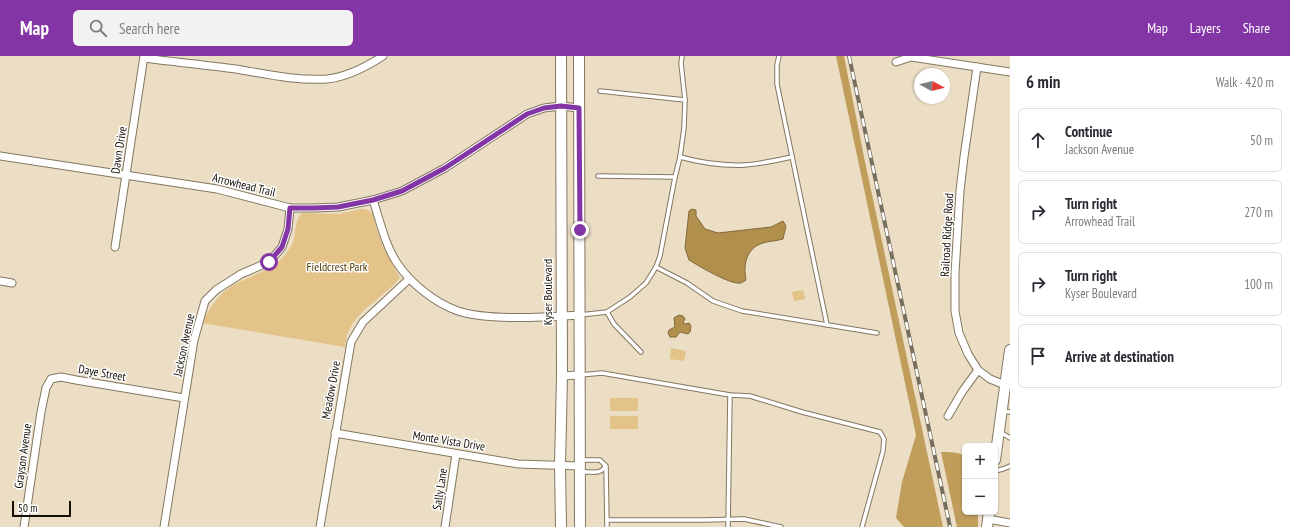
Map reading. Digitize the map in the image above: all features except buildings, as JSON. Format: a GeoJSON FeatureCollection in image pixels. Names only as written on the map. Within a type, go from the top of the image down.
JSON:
{"type":"FeatureCollection","features":[{"type":"Feature","properties":{"kind":"street"},"geometry":{"type":"LineString","coordinates":[[144,57],[236,69],[302,80],[328,79],[350,74],[370,65],[383,56]]}},
{"type":"Feature","properties":{"kind":"street","name":"Kyser Boulevard"},"geometry":{"type":"LineString","coordinates":[[561,56],[561,527]]}},
{"type":"Feature","properties":{"kind":"street"},"geometry":{"type":"LineString","coordinates":[[579,56],[580,527]]}},
{"type":"Feature","properties":{"kind":"street","name":"Dawn Drive"},"geometry":{"type":"LineString","coordinates":[[115,248],[144,57]]}},
{"type":"Feature","properties":{"kind":"street"},"geometry":{"type":"LineString","coordinates":[[896,62],[911,57],[1010,72]]}},
{"type":"Feature","properties":{"kind":"street","name":"Railroad Ridge Road"},"geometry":{"type":"LineString","coordinates":[[977,67],[960,191],[955,273],[955,311],[959,333],[968,354],[978,370],[990,379],[1005,385]]}},
{"type":"Feature","properties":{"kind":"street","name":"Arrowhead Trail"},"geometry":{"type":"LineString","coordinates":[[0,156],[216,189],[290,208],[338,207],[373,200],[402,191],[445,168],[527,114],[544,108],[561,106],[579,108]]}},
{"type":"Feature","properties":{"kind":"street"},"geometry":{"type":"LineString","coordinates":[[373,200],[386,239],[396,262],[409,279],[438,301],[458,311],[484,316],[579,315]]}},
{"type":"Feature","properties":{"kind":"street","name":"Jackson Avenue"},"geometry":{"type":"LineString","coordinates":[[164,527],[194,340],[205,301],[216,290],[241,274],[269,262],[282,247],[288,229],[290,208]]}},
{"type":"Feature","properties":{"kind":"street","name":"Meadow Drive"},"geometry":{"type":"LineString","coordinates":[[320,527],[351,342],[363,322],[409,279]]}},
{"type":"Feature","properties":{"kind":"street"},"geometry":{"type":"LineString","coordinates":[[0,281],[12,283]]}},
{"type":"Feature","properties":{"kind":"street"},"geometry":{"type":"LineString","coordinates":[[997,443],[999,432],[1006,411],[1005,385],[1010,350]]}},
{"type":"Feature","properties":{"kind":"street"},"geometry":{"type":"LineString","coordinates":[[948,416],[962,392],[978,370]]}},
{"type":"Feature","properties":{"kind":"street"},"geometry":{"type":"LineString","coordinates":[[562,376],[579,375]]}},
{"type":"Feature","properties":{"kind":"street","name":"Daye Street"},"geometry":{"type":"LineString","coordinates":[[41,412],[46,388],[51,379],[61,377],[184,398]]}},
{"type":"Feature","properties":{"kind":"street","name":"Grayson Avenue"},"geometry":{"type":"LineString","coordinates":[[24,527],[41,412]]}},
{"type":"Feature","properties":{"kind":"street","name":"Monte Vista Drive"},"geometry":{"type":"LineString","coordinates":[[335,433],[518,464],[580,466]]}},
{"type":"Feature","properties":{"kind":"street","name":"Sally Lane"},"geometry":{"type":"LineString","coordinates":[[445,527],[456,454]]}},
{"type":"Feature","properties":{"kind":"street"},"geometry":{"type":"LineString","coordinates":[[988,519],[1010,523]]}},
{"type":"Feature","properties":{"kind":"lane"},"geometry":{"type":"LineString","coordinates":[[579,315],[607,312],[630,297],[646,283],[656,267],[660,256],[680,157],[684,128],[682,56]]}},
{"type":"Feature","properties":{"kind":"lane"},"geometry":{"type":"LineString","coordinates":[[779,56],[777,65],[777,84],[827,325]]}},
{"type":"Feature","properties":{"kind":"lane"},"geometry":{"type":"LineString","coordinates":[[600,91],[684,100]]}},
{"type":"Feature","properties":{"kind":"lane"},"geometry":{"type":"LineString","coordinates":[[680,157],[706,163],[732,165],[747,165],[792,157]]}},
{"type":"Feature","properties":{"kind":"lane"},"geometry":{"type":"LineString","coordinates":[[598,176],[675,177]]}},
{"type":"Feature","properties":{"kind":"lane"},"geometry":{"type":"LineString","coordinates":[[656,267],[687,283],[713,301],[742,311],[877,334]]}},
{"type":"Feature","properties":{"kind":"lane"},"geometry":{"type":"LineString","coordinates":[[607,312],[614,324],[641,352]]}},
{"type":"Feature","properties":{"kind":"lane"},"geometry":{"type":"LineString","coordinates":[[579,375],[602,373],[730,395],[750,396],[802,412],[880,432],[884,440],[883,451],[862,527]]}},
{"type":"Feature","properties":{"kind":"lane"},"geometry":{"type":"LineString","coordinates":[[728,527],[730,395]]}},
{"type":"Feature","properties":{"kind":"lane"},"geometry":{"type":"LineString","coordinates":[[999,432],[1010,438]]}},
{"type":"Feature","properties":{"kind":"lane"},"geometry":{"type":"LineString","coordinates":[[605,466],[600,472],[585,472],[580,466],[584,460],[600,460],[606,467],[606,527]]}},
{"type":"Feature","properties":{"kind":"lane"},"geometry":{"type":"LineString","coordinates":[[998,470],[1010,466]]}},
{"type":"Feature","properties":{"kind":"lane"},"geometry":{"type":"LineString","coordinates":[[607,520],[744,519],[781,527]]}},
{"type":"Feature","properties":{"kind":"green space","name":"Fieldcrest Park"},"geometry":{"type":"Polygon","coordinates":[[[361,209],[368,210],[374,214],[375,224],[383,247],[400,278],[357,318],[347,335],[345,347],[202,323],[215,302],[225,291],[266,270],[283,258],[292,245],[297,220],[302,213],[339,214],[361,209]]]}},
{"type":"Feature","properties":{"kind":"green space"},"geometry":{"type":"Polygon","coordinates":[[[803,290],[805,299],[794,301],[792,292],[803,290]]]}},
{"type":"Feature","properties":{"kind":"green space"},"geometry":{"type":"Polygon","coordinates":[[[671,348],[686,351],[684,361],[670,359],[671,348]]]}},
{"type":"Feature","properties":{"kind":"green space"},"geometry":{"type":"Polygon","coordinates":[[[610,398],[638,398],[638,411],[610,411],[610,398]]]}},
{"type":"Feature","properties":{"kind":"green space"},"geometry":{"type":"Polygon","coordinates":[[[610,416],[638,416],[638,429],[610,429],[610,416]]]}},
{"type":"Feature","properties":{"kind":"shaded area"},"geometry":{"type":"Polygon","coordinates":[[[836,56],[844,56],[864,157],[943,527],[904,527],[896,518],[902,482],[916,435],[836,56]]]}},
{"type":"Feature","properties":{"kind":"shaded area"},"geometry":{"type":"Polygon","coordinates":[[[692,209],[696,210],[696,216],[705,229],[718,233],[771,227],[783,221],[786,226],[783,239],[757,245],[749,253],[747,258],[745,269],[746,280],[741,283],[736,283],[689,260],[685,248],[689,211],[692,209]]]}},
{"type":"Feature","properties":{"kind":"shaded area"},"geometry":{"type":"Polygon","coordinates":[[[679,315],[683,316],[685,319],[683,322],[685,324],[689,323],[691,326],[690,332],[688,334],[680,332],[676,337],[670,337],[668,333],[669,330],[675,327],[674,318],[679,315]]]}},
{"type":"Feature","properties":{"kind":"shaded area"},"geometry":{"type":"Polygon","coordinates":[[[941,452],[951,452],[962,455],[962,515],[978,515],[978,527],[957,527],[941,452]]]}},
{"type":"Feature","properties":{"kind":"railway"},"geometry":{"type":"LineString","coordinates":[[849,56],[950,527]]}},
{"type":"Feature","properties":{"kind":"route"},"geometry":{"type":"LineString","coordinates":[[269,262],[282,247],[288,229],[290,208],[338,207],[373,200],[402,191],[445,168],[527,114],[544,108],[561,106],[579,108],[580,230]]}}]}
